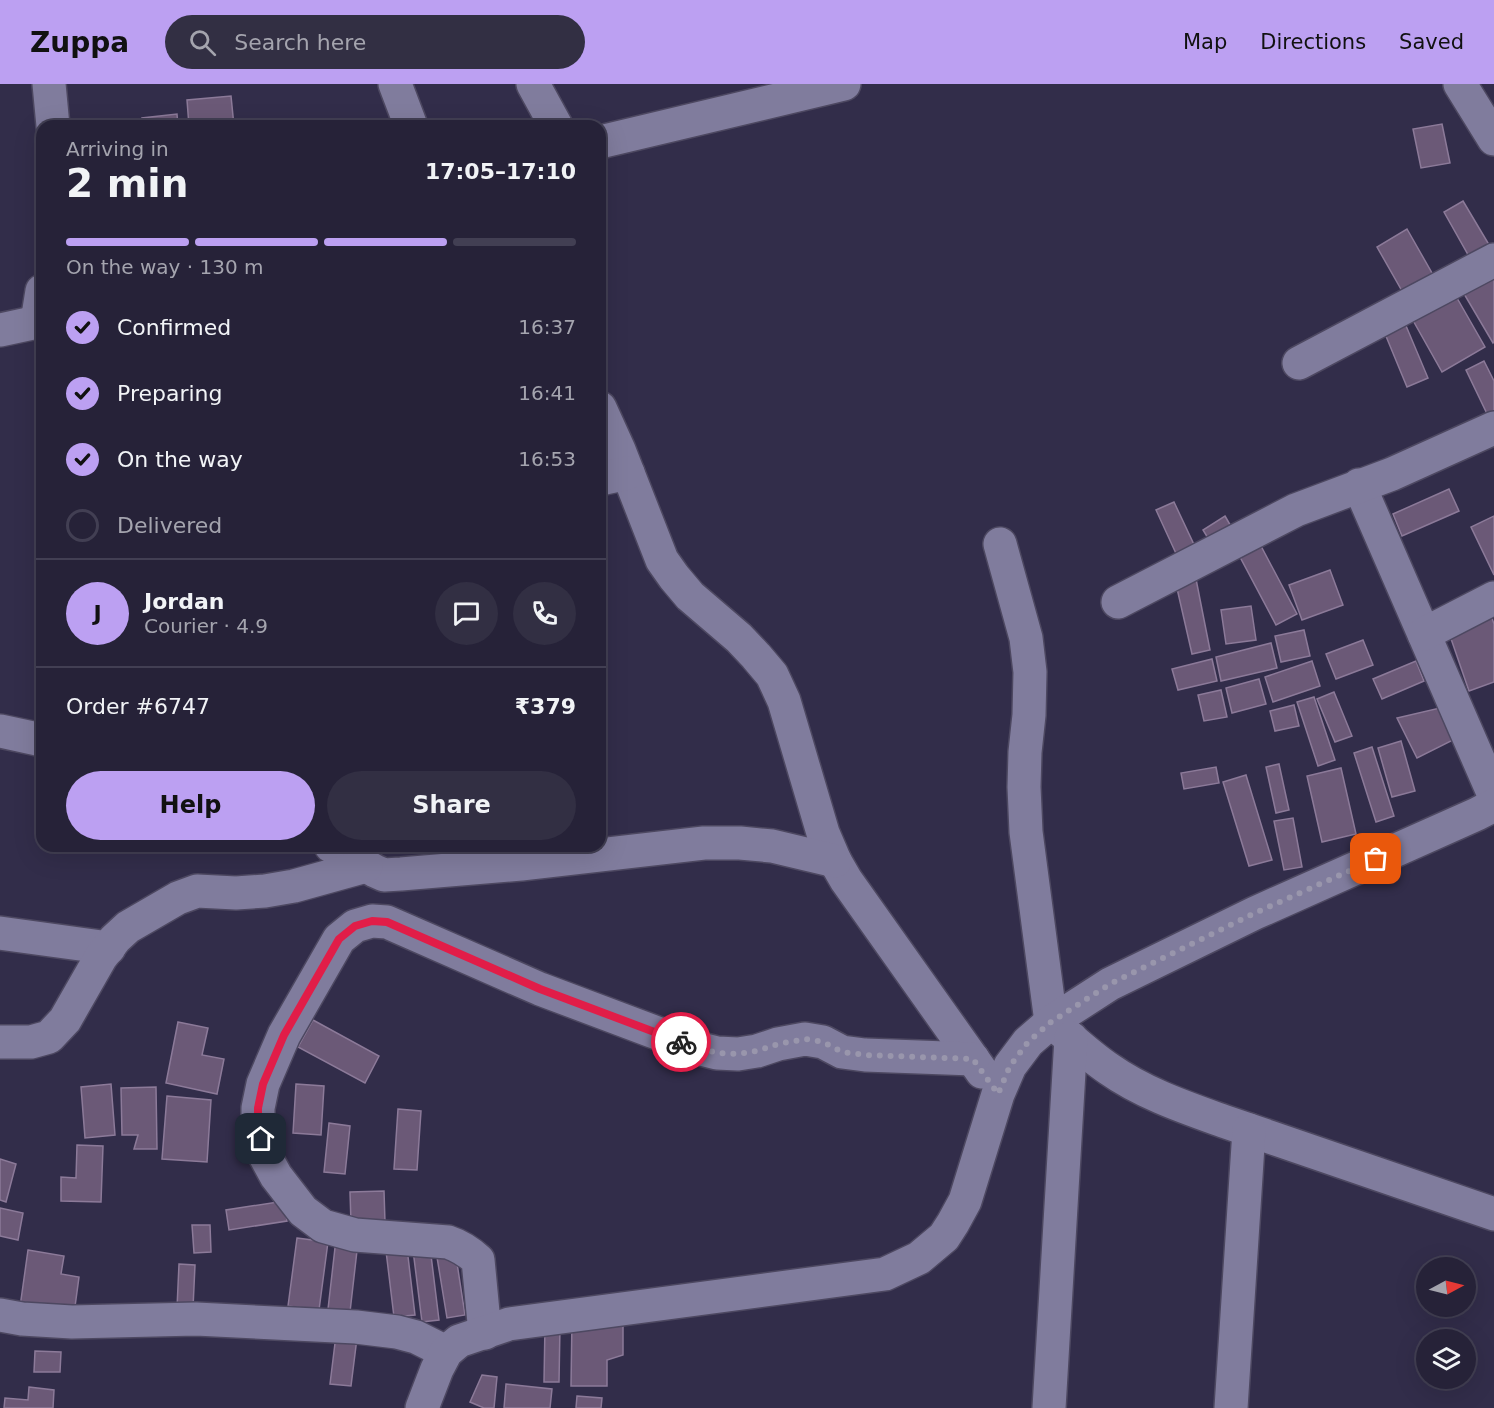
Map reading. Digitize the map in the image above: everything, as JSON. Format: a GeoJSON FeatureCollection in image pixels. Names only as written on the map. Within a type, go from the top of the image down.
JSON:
{"type":"FeatureCollection","features":[{"type":"Feature","properties":{"kind":"street"},"geometry":{"type":"LineString","coordinates":[[49,84],[52,120]]}},
{"type":"Feature","properties":{"kind":"street"},"geometry":{"type":"LineString","coordinates":[[395,84],[409,120]]}},
{"type":"Feature","properties":{"kind":"street"},"geometry":{"type":"LineString","coordinates":[[533,84],[553,120]]}},
{"type":"Feature","properties":{"kind":"street"},"geometry":{"type":"LineString","coordinates":[[606,141],[844,84]]}},
{"type":"Feature","properties":{"kind":"street"},"geometry":{"type":"LineString","coordinates":[[1460,84],[1494,139]]}},
{"type":"Feature","properties":{"kind":"street"},"geometry":{"type":"LineString","coordinates":[[1299,363],[1494,260]]}},
{"type":"Feature","properties":{"kind":"street"},"geometry":{"type":"LineString","coordinates":[[0,330],[36,313]]}},
{"type":"Feature","properties":{"kind":"street"},"geometry":{"type":"LineString","coordinates":[[1118,602],[1296,510],[1392,474],[1494,428]]}},
{"type":"Feature","properties":{"kind":"street"},"geometry":{"type":"LineString","coordinates":[[606,437],[614,476],[674,578],[690,596],[739,638],[772,675],[784,700],[823,833],[846,880],[998,1094]]}},
{"type":"Feature","properties":{"kind":"street"},"geometry":{"type":"LineString","coordinates":[[1359,485],[1494,795]]}},
{"type":"Feature","properties":{"kind":"street"},"geometry":{"type":"LineString","coordinates":[[1000,544],[1026,638],[1030,672],[1025,752],[1026,832],[1061,1030],[1049,1408]]}},
{"type":"Feature","properties":{"kind":"street"},"geometry":{"type":"LineString","coordinates":[[1424,634],[1494,598]]}},
{"type":"Feature","properties":{"kind":"street"},"geometry":{"type":"LineString","coordinates":[[0,731],[36,739]]}},
{"type":"Feature","properties":{"kind":"street"},"geometry":{"type":"LineString","coordinates":[[422,1408],[446,1352],[459,1341],[509,1324],[885,1274],[919,1258],[944,1237],[965,1201],[998,1094],[1010,1066],[1028,1042],[1061,1030],[1110,984],[1255,913],[1494,805]]}},
{"type":"Feature","properties":{"kind":"street"},"geometry":{"type":"LineString","coordinates":[[342,852],[384,875],[521,864],[704,843],[772,846],[835,861]]}},
{"type":"Feature","properties":{"kind":"street"},"geometry":{"type":"LineString","coordinates":[[0,1042],[32,1041],[49,1037],[65,1020],[101,957],[115,939],[128,927],[178,898],[197,891],[236,893],[265,891],[294,886],[366,866]]}},
{"type":"Feature","properties":{"kind":"street"},"geometry":{"type":"LineString","coordinates":[[485,1333],[478,1260],[470,1253],[448,1242],[355,1235],[323,1226],[303,1211],[276,1176],[263,1152],[258,1127],[258,1108],[263,1084],[284,1035],[339,939],[355,926],[372,921],[387,922],[540,989],[697,1048],[717,1053],[738,1054],[806,1039],[823,1042],[842,1052],[865,1055],[973,1059]]}},
{"type":"Feature","properties":{"kind":"street"},"geometry":{"type":"LineString","coordinates":[[0,933],[109,948]]}},
{"type":"Feature","properties":{"kind":"street"},"geometry":{"type":"LineString","coordinates":[[1061,1030],[1108,1068],[1140,1088],[1181,1106],[1494,1214]]}},
{"type":"Feature","properties":{"kind":"street"},"geometry":{"type":"LineString","coordinates":[[1231,1408],[1249,1130]]}},
{"type":"Feature","properties":{"kind":"street"},"geometry":{"type":"LineString","coordinates":[[0,1315],[22,1319],[72,1322],[196,1319],[356,1327],[397,1332],[416,1337],[446,1352]]}},
{"type":"Feature","properties":{"kind":"building"},"geometry":{"type":"Polygon","coordinates":[[[231,96],[233,120],[189,120],[187,100],[231,96]]]}},
{"type":"Feature","properties":{"kind":"building"},"geometry":{"type":"Polygon","coordinates":[[[177,114],[178,120],[142,120],[142,118],[177,114]]]}},
{"type":"Feature","properties":{"kind":"building"},"geometry":{"type":"Polygon","coordinates":[[[1442,124],[1450,163],[1421,168],[1413,129],[1442,124]]]}},
{"type":"Feature","properties":{"kind":"building"},"geometry":{"type":"Polygon","coordinates":[[[1463,201],[1491,248],[1471,260],[1444,212],[1463,201]]]}},
{"type":"Feature","properties":{"kind":"building"},"geometry":{"type":"Polygon","coordinates":[[[1407,229],[1436,280],[1406,298],[1377,247],[1407,229]]]}},
{"type":"Feature","properties":{"kind":"building"},"geometry":{"type":"Polygon","coordinates":[[[1494,268],[1494,342],[1493,343],[1460,287],[1494,268]]]}},
{"type":"Feature","properties":{"kind":"building"},"geometry":{"type":"Polygon","coordinates":[[[1453,291],[1485,347],[1442,372],[1410,315],[1453,291]]]}},
{"type":"Feature","properties":{"kind":"building"},"geometry":{"type":"Polygon","coordinates":[[[1404,321],[1428,378],[1407,387],[1383,329],[1404,321]]]}},
{"type":"Feature","properties":{"kind":"building"},"geometry":{"type":"Polygon","coordinates":[[[1484,361],[1494,381],[1494,418],[1490,420],[1466,370],[1484,361]]]}},
{"type":"Feature","properties":{"kind":"building"},"geometry":{"type":"Polygon","coordinates":[[[1449,489],[1459,511],[1402,536],[1393,514],[1449,489]]]}},
{"type":"Feature","properties":{"kind":"building"},"geometry":{"type":"Polygon","coordinates":[[[1174,502],[1197,551],[1179,560],[1156,510],[1174,502]]]}},
{"type":"Feature","properties":{"kind":"building"},"geometry":{"type":"Polygon","coordinates":[[[1225,516],[1236,535],[1214,548],[1203,530],[1225,516]]]}},
{"type":"Feature","properties":{"kind":"building"},"geometry":{"type":"Polygon","coordinates":[[[1494,516],[1494,575],[1471,527],[1494,516]]]}},
{"type":"Feature","properties":{"kind":"building"},"geometry":{"type":"Polygon","coordinates":[[[1261,546],[1297,614],[1276,625],[1240,557],[1261,546]]]}},
{"type":"Feature","properties":{"kind":"building"},"geometry":{"type":"Polygon","coordinates":[[[1330,570],[1343,605],[1302,620],[1289,585],[1330,570]]]}},
{"type":"Feature","properties":{"kind":"building"},"geometry":{"type":"Polygon","coordinates":[[[1196,579],[1210,650],[1192,654],[1176,584],[1196,579]]]}},
{"type":"Feature","properties":{"kind":"building"},"geometry":{"type":"Polygon","coordinates":[[[1251,606],[1256,640],[1226,644],[1221,610],[1251,606]]]}},
{"type":"Feature","properties":{"kind":"building"},"geometry":{"type":"Polygon","coordinates":[[[1491,615],[1494,624],[1494,682],[1469,691],[1448,630],[1491,615]]]}},
{"type":"Feature","properties":{"kind":"building"},"geometry":{"type":"Polygon","coordinates":[[[1304,630],[1310,656],[1281,662],[1275,636],[1304,630]]]}},
{"type":"Feature","properties":{"kind":"building"},"geometry":{"type":"Polygon","coordinates":[[[1363,640],[1373,665],[1336,679],[1326,654],[1363,640]]]}},
{"type":"Feature","properties":{"kind":"building"},"geometry":{"type":"Polygon","coordinates":[[[1271,643],[1277,668],[1221,681],[1216,657],[1271,643]]]}},
{"type":"Feature","properties":{"kind":"building"},"geometry":{"type":"Polygon","coordinates":[[[1212,659],[1217,681],[1178,690],[1172,669],[1212,659]]]}},
{"type":"Feature","properties":{"kind":"building"},"geometry":{"type":"Polygon","coordinates":[[[1312,661],[1320,686],[1273,702],[1265,677],[1312,661]]]}},
{"type":"Feature","properties":{"kind":"building"},"geometry":{"type":"Polygon","coordinates":[[[1416,661],[1424,681],[1382,699],[1373,679],[1416,661]]]}},
{"type":"Feature","properties":{"kind":"building"},"geometry":{"type":"Polygon","coordinates":[[[1259,679],[1266,704],[1232,713],[1226,688],[1259,679]]]}},
{"type":"Feature","properties":{"kind":"building"},"geometry":{"type":"Polygon","coordinates":[[[1221,690],[1227,717],[1204,721],[1198,695],[1221,690]]]}},
{"type":"Feature","properties":{"kind":"building"},"geometry":{"type":"Polygon","coordinates":[[[1334,692],[1352,736],[1335,742],[1317,699],[1334,692]]]}},
{"type":"Feature","properties":{"kind":"building"},"geometry":{"type":"Polygon","coordinates":[[[1314,697],[1335,760],[1318,766],[1297,702],[1314,697]]]}},
{"type":"Feature","properties":{"kind":"building"},"geometry":{"type":"Polygon","coordinates":[[[1294,705],[1299,726],[1275,731],[1270,711],[1294,705]]]}},
{"type":"Feature","properties":{"kind":"building"},"geometry":{"type":"Polygon","coordinates":[[[1444,707],[1459,737],[1417,758],[1397,718],[1444,707]]]}},
{"type":"Feature","properties":{"kind":"building"},"geometry":{"type":"Polygon","coordinates":[[[1401,741],[1415,791],[1392,797],[1378,748],[1401,741]]]}},
{"type":"Feature","properties":{"kind":"building"},"geometry":{"type":"Polygon","coordinates":[[[1372,747],[1394,816],[1376,822],[1354,753],[1372,747]]]}},
{"type":"Feature","properties":{"kind":"building"},"geometry":{"type":"Polygon","coordinates":[[[1279,764],[1289,810],[1276,813],[1266,767],[1279,764]]]}},
{"type":"Feature","properties":{"kind":"building"},"geometry":{"type":"Polygon","coordinates":[[[1216,767],[1219,783],[1184,789],[1181,773],[1216,767]]]}},
{"type":"Feature","properties":{"kind":"building"},"geometry":{"type":"Polygon","coordinates":[[[1341,768],[1356,834],[1322,842],[1307,776],[1341,768]]]}},
{"type":"Feature","properties":{"kind":"building"},"geometry":{"type":"Polygon","coordinates":[[[1246,775],[1272,860],[1249,866],[1223,782],[1246,775]]]}},
{"type":"Feature","properties":{"kind":"building"},"geometry":{"type":"Polygon","coordinates":[[[1293,818],[1302,867],[1284,870],[1274,821],[1293,818]]]}},
{"type":"Feature","properties":{"kind":"building"},"geometry":{"type":"Polygon","coordinates":[[[313,1020],[379,1056],[365,1083],[298,1047],[313,1020]]]}},
{"type":"Feature","properties":{"kind":"building"},"geometry":{"type":"Polygon","coordinates":[[[178,1022],[208,1028],[202,1055],[224,1059],[217,1094],[166,1083],[178,1022]]]}},
{"type":"Feature","properties":{"kind":"building"},"geometry":{"type":"Polygon","coordinates":[[[111,1084],[115,1135],[85,1138],[81,1087],[111,1084]]]}},
{"type":"Feature","properties":{"kind":"building"},"geometry":{"type":"Polygon","coordinates":[[[296,1084],[324,1086],[321,1135],[293,1133],[296,1084]]]}},
{"type":"Feature","properties":{"kind":"building"},"geometry":{"type":"Polygon","coordinates":[[[156,1087],[157,1149],[134,1149],[138,1135],[122,1135],[121,1088],[156,1087]]]}},
{"type":"Feature","properties":{"kind":"building"},"geometry":{"type":"Polygon","coordinates":[[[167,1096],[211,1100],[207,1162],[162,1159],[167,1096]]]}},
{"type":"Feature","properties":{"kind":"building"},"geometry":{"type":"Polygon","coordinates":[[[398,1109],[421,1111],[417,1170],[394,1169],[398,1109]]]}},
{"type":"Feature","properties":{"kind":"building"},"geometry":{"type":"Polygon","coordinates":[[[329,1123],[350,1126],[345,1174],[324,1172],[329,1123]]]}},
{"type":"Feature","properties":{"kind":"building"},"geometry":{"type":"Polygon","coordinates":[[[77,1145],[103,1146],[101,1202],[61,1201],[61,1177],[76,1178],[77,1145]]]}},
{"type":"Feature","properties":{"kind":"building"},"geometry":{"type":"Polygon","coordinates":[[[0,1159],[16,1164],[6,1202],[0,1200],[0,1159]]]}},
{"type":"Feature","properties":{"kind":"building"},"geometry":{"type":"Polygon","coordinates":[[[384,1191],[385,1222],[351,1223],[350,1192],[384,1191]]]}},
{"type":"Feature","properties":{"kind":"building"},"geometry":{"type":"Polygon","coordinates":[[[284,1201],[287,1221],[229,1230],[226,1210],[284,1201]]]}},
{"type":"Feature","properties":{"kind":"building"},"geometry":{"type":"Polygon","coordinates":[[[0,1208],[23,1213],[18,1240],[0,1236],[0,1208]]]}},
{"type":"Feature","properties":{"kind":"building"},"geometry":{"type":"Polygon","coordinates":[[[192,1225],[210,1225],[211,1252],[194,1253],[192,1225]]]}},
{"type":"Feature","properties":{"kind":"building"},"geometry":{"type":"Polygon","coordinates":[[[297,1238],[328,1242],[319,1310],[288,1306],[297,1238]]]}},
{"type":"Feature","properties":{"kind":"building"},"geometry":{"type":"Polygon","coordinates":[[[336,1239],[358,1242],[350,1312],[328,1309],[336,1239]]]}},
{"type":"Feature","properties":{"kind":"building"},"geometry":{"type":"Polygon","coordinates":[[[435,1245],[455,1250],[465,1315],[447,1318],[435,1245]]]}},
{"type":"Feature","properties":{"kind":"building"},"geometry":{"type":"Polygon","coordinates":[[[430,1247],[439,1320],[422,1322],[413,1250],[430,1247]]]}},
{"type":"Feature","properties":{"kind":"building"},"geometry":{"type":"Polygon","coordinates":[[[407,1248],[415,1315],[394,1317],[386,1251],[407,1248]]]}},
{"type":"Feature","properties":{"kind":"building"},"geometry":{"type":"Polygon","coordinates":[[[28,1250],[64,1256],[61,1274],[79,1277],[74,1314],[20,1307],[28,1250]]]}},
{"type":"Feature","properties":{"kind":"building"},"geometry":{"type":"Polygon","coordinates":[[[179,1264],[195,1265],[193,1308],[177,1308],[179,1264]]]}},
{"type":"Feature","properties":{"kind":"building"},"geometry":{"type":"Polygon","coordinates":[[[572,1320],[623,1321],[623,1355],[607,1360],[607,1386],[571,1386],[572,1320]]]}},
{"type":"Feature","properties":{"kind":"building"},"geometry":{"type":"Polygon","coordinates":[[[545,1325],[560,1326],[559,1382],[544,1382],[545,1325]]]}},
{"type":"Feature","properties":{"kind":"building"},"geometry":{"type":"Polygon","coordinates":[[[336,1335],[357,1338],[351,1386],[330,1384],[336,1335]]]}},
{"type":"Feature","properties":{"kind":"building"},"geometry":{"type":"Polygon","coordinates":[[[35,1351],[61,1352],[60,1372],[34,1372],[35,1351]]]}},
{"type":"Feature","properties":{"kind":"building"},"geometry":{"type":"Polygon","coordinates":[[[482,1375],[497,1377],[494,1408],[484,1408],[470,1402],[482,1375]]]}},
{"type":"Feature","properties":{"kind":"building"},"geometry":{"type":"Polygon","coordinates":[[[506,1384],[552,1389],[550,1408],[504,1408],[506,1384]]]}},
{"type":"Feature","properties":{"kind":"building"},"geometry":{"type":"Polygon","coordinates":[[[29,1387],[54,1390],[53,1408],[4,1408],[5,1398],[28,1400],[29,1387]]]}},
{"type":"Feature","properties":{"kind":"building"},"geometry":{"type":"Polygon","coordinates":[[[577,1396],[602,1398],[601,1408],[576,1408],[577,1396]]]}},
{"type":"Feature","properties":{"kind":"way so far"},"geometry":{"type":"LineString","coordinates":[[681,1042],[717,1053],[738,1054],[806,1039],[823,1042],[842,1052],[865,1055],[973,1059],[998,1094],[1010,1066],[1028,1042],[1051,1022],[1110,984],[1255,913],[1376,859]]}},
{"type":"Feature","properties":{"kind":"route"},"geometry":{"type":"LineString","coordinates":[[261,1139],[258,1127],[258,1108],[263,1084],[284,1035],[339,939],[355,926],[372,921],[387,922],[540,989],[681,1042]]}}]}
